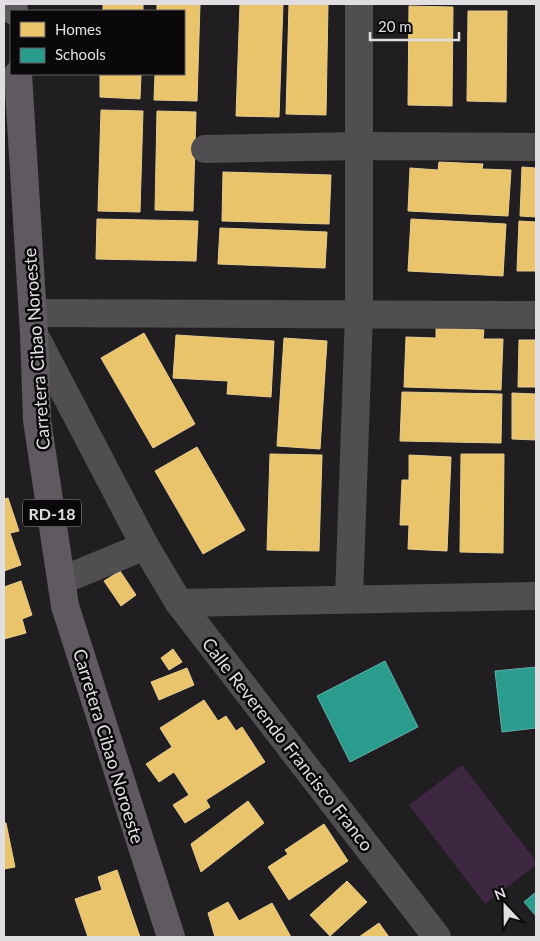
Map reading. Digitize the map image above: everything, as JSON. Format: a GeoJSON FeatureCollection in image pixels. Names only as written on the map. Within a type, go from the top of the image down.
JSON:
{"type":"FeatureCollection","features":[{"type":"Feature","properties":{"kind":"main road","name":"Carretera Cibao Noroeste"},"geometry":{"type":"LineString","coordinates":[[18,75],[34,323],[37,420],[63,580],[65,606],[171,937]]}},
{"type":"Feature","properties":{"kind":"street"},"geometry":{"type":"LineString","coordinates":[[349,598],[359,312],[359,4]]}},
{"type":"Feature","properties":{"kind":"street"},"geometry":{"type":"LineString","coordinates":[[205,149],[360,146],[536,148]]}},
{"type":"Feature","properties":{"kind":"street"},"geometry":{"type":"LineString","coordinates":[[34,323],[359,312],[536,315]]}},
{"type":"Feature","properties":{"kind":"street","name":"Calle Reverendo Francisco Franco"},"geometry":{"type":"LineString","coordinates":[[34,323],[145,546],[179,603],[437,937]]}},
{"type":"Feature","properties":{"kind":"street"},"geometry":{"type":"LineString","coordinates":[[63,580],[145,546]]}},
{"type":"Feature","properties":{"kind":"street"},"geometry":{"type":"LineString","coordinates":[[179,603],[349,598],[536,596]]}},
{"type":"Feature","properties":{"kind":"shaded area"},"geometry":{"type":"Polygon","coordinates":[[[462,765],[536,861],[536,865],[485,904],[409,805],[462,765]]]}},
{"type":"Feature","properties":{"kind":"building: Homes"},"geometry":{"type":"Polygon","coordinates":[[[103,4],[143,4],[143,10],[103,10],[103,4]]]}},
{"type":"Feature","properties":{"kind":"building: Homes"},"geometry":{"type":"Polygon","coordinates":[[[157,4],[200,4],[197,101],[154,100],[155,75],[185,75],[185,10],[157,10],[157,4]]]}},
{"type":"Feature","properties":{"kind":"building: Homes"},"geometry":{"type":"Polygon","coordinates":[[[240,4],[283,4],[279,117],[236,116],[240,4]]]}},
{"type":"Feature","properties":{"kind":"building: Homes"},"geometry":{"type":"Polygon","coordinates":[[[289,4],[328,4],[326,115],[286,114],[289,4]]]}},
{"type":"Feature","properties":{"kind":"building: Homes"},"geometry":{"type":"Polygon","coordinates":[[[409,6],[453,7],[452,106],[408,105],[409,6]]]}},
{"type":"Feature","properties":{"kind":"building: Homes"},"geometry":{"type":"Polygon","coordinates":[[[468,11],[507,11],[506,102],[467,101],[468,11]]]}},
{"type":"Feature","properties":{"kind":"building: Homes"},"geometry":{"type":"Polygon","coordinates":[[[100,75],[141,75],[140,99],[100,97],[100,75]]]}},
{"type":"Feature","properties":{"kind":"building: Homes"},"geometry":{"type":"Polygon","coordinates":[[[101,110],[143,111],[140,212],[98,211],[101,110]]]}},
{"type":"Feature","properties":{"kind":"building: Homes"},"geometry":{"type":"Polygon","coordinates":[[[157,111],[196,112],[193,211],[155,210],[157,111]]]}},
{"type":"Feature","properties":{"kind":"building: Homes"},"geometry":{"type":"Polygon","coordinates":[[[439,162],[483,164],[482,169],[511,170],[508,216],[408,211],[410,168],[438,170],[439,162]]]}},
{"type":"Feature","properties":{"kind":"building: Homes"},"geometry":{"type":"Polygon","coordinates":[[[522,167],[536,168],[536,217],[520,216],[522,167]]]}},
{"type":"Feature","properties":{"kind":"building: Homes"},"geometry":{"type":"Polygon","coordinates":[[[223,172],[331,175],[329,224],[222,221],[223,172]]]}},
{"type":"Feature","properties":{"kind":"building: Homes"},"geometry":{"type":"Polygon","coordinates":[[[97,219],[198,221],[196,261],[96,259],[97,219]]]}},
{"type":"Feature","properties":{"kind":"building: Homes"},"geometry":{"type":"Polygon","coordinates":[[[411,219],[506,224],[503,276],[408,271],[411,219]]]}},
{"type":"Feature","properties":{"kind":"building: Homes"},"geometry":{"type":"Polygon","coordinates":[[[519,221],[536,222],[536,271],[517,271],[519,221]]]}},
{"type":"Feature","properties":{"kind":"building: Homes"},"geometry":{"type":"Polygon","coordinates":[[[220,228],[327,232],[325,268],[218,264],[220,228]]]}},
{"type":"Feature","properties":{"kind":"building: Homes"},"geometry":{"type":"Polygon","coordinates":[[[436,328],[484,330],[483,339],[503,339],[501,390],[404,387],[406,337],[436,338],[436,328]]]}},
{"type":"Feature","properties":{"kind":"building: Homes"},"geometry":{"type":"Polygon","coordinates":[[[144,333],[195,424],[153,448],[101,358],[144,333]]]}},
{"type":"Feature","properties":{"kind":"building: Homes"},"geometry":{"type":"Polygon","coordinates":[[[176,335],[274,341],[271,397],[227,394],[228,381],[173,378],[176,335]]]}},
{"type":"Feature","properties":{"kind":"building: Homes"},"geometry":{"type":"Polygon","coordinates":[[[284,338],[327,341],[320,449],[277,446],[284,338]]]}},
{"type":"Feature","properties":{"kind":"building: Homes"},"geometry":{"type":"Polygon","coordinates":[[[519,340],[536,340],[536,387],[518,387],[519,340]]]}},
{"type":"Feature","properties":{"kind":"building: Homes"},"geometry":{"type":"Polygon","coordinates":[[[402,392],[502,394],[501,443],[400,441],[402,392]]]}},
{"type":"Feature","properties":{"kind":"building: Homes"},"geometry":{"type":"Polygon","coordinates":[[[512,393],[536,394],[536,440],[512,439],[512,393]]]}},
{"type":"Feature","properties":{"kind":"building: Homes"},"geometry":{"type":"Polygon","coordinates":[[[197,447],[245,530],[203,554],[155,471],[197,447]]]}},
{"type":"Feature","properties":{"kind":"building: Homes"},"geometry":{"type":"Polygon","coordinates":[[[270,454],[322,455],[319,551],[267,550],[270,454]]]}},
{"type":"Feature","properties":{"kind":"building: Homes"},"geometry":{"type":"Polygon","coordinates":[[[461,454],[504,454],[503,553],[460,552],[461,454]]]}},
{"type":"Feature","properties":{"kind":"building: Homes"},"geometry":{"type":"Polygon","coordinates":[[[409,455],[451,457],[447,551],[408,549],[409,525],[400,525],[402,480],[409,480],[409,455]]]}},
{"type":"Feature","properties":{"kind":"building: Homes"},"geometry":{"type":"Polygon","coordinates":[[[8,498],[19,531],[10,533],[21,565],[4,571],[4,499],[8,498]]]}},
{"type":"Feature","properties":{"kind":"building: Homes"},"geometry":{"type":"Polygon","coordinates":[[[120,571],[136,595],[121,606],[104,581],[120,571]]]}},
{"type":"Feature","properties":{"kind":"building: Homes"},"geometry":{"type":"Polygon","coordinates":[[[21,581],[32,615],[22,619],[26,633],[4,639],[4,587],[21,581]]]}},
{"type":"Feature","properties":{"kind":"building: Homes"},"geometry":{"type":"Polygon","coordinates":[[[173,649],[182,662],[169,670],[161,658],[173,649]]]}},
{"type":"Feature","properties":{"kind":"building: Homes"},"geometry":{"type":"Polygon","coordinates":[[[187,668],[194,685],[159,700],[151,682],[187,668]]]}},
{"type":"Feature","properties":{"kind":"building: Homes"},"geometry":{"type":"Polygon","coordinates":[[[204,700],[218,721],[226,716],[236,731],[242,727],[265,762],[206,800],[210,807],[185,823],[173,805],[189,795],[174,772],[159,782],[146,764],[172,747],[160,728],[204,700]]]}},
{"type":"Feature","properties":{"kind":"building: Homes"},"geometry":{"type":"Polygon","coordinates":[[[248,801],[264,823],[201,872],[191,844],[248,801]]]}},
{"type":"Feature","properties":{"kind":"building: Homes"},"geometry":{"type":"Polygon","coordinates":[[[4,823],[6,823],[15,867],[4,869],[4,823]]]}},
{"type":"Feature","properties":{"kind":"building: Homes"},"geometry":{"type":"Polygon","coordinates":[[[324,824],[348,861],[289,900],[268,867],[288,854],[285,850],[324,824]]]}},
{"type":"Feature","properties":{"kind":"building: Homes"},"geometry":{"type":"Polygon","coordinates":[[[117,870],[140,937],[88,937],[75,899],[102,890],[98,877],[117,870]]]}},
{"type":"Feature","properties":{"kind":"building: Homes"},"geometry":{"type":"Polygon","coordinates":[[[347,881],[367,902],[330,936],[310,915],[347,881]]]}},
{"type":"Feature","properties":{"kind":"building: Homes"},"geometry":{"type":"Polygon","coordinates":[[[228,902],[239,921],[272,903],[291,937],[215,937],[208,913],[228,902]]]}},
{"type":"Feature","properties":{"kind":"building: Homes"},"geometry":{"type":"Polygon","coordinates":[[[379,923],[389,937],[359,937],[379,923]]]}},
{"type":"Feature","properties":{"kind":"building: Schools"},"geometry":{"type":"Polygon","coordinates":[[[385,661],[418,727],[350,762],[317,696],[385,661]]]}},
{"type":"Feature","properties":{"kind":"building: Schools"},"geometry":{"type":"Polygon","coordinates":[[[536,667],[536,728],[502,732],[495,671],[536,667]]]}},
{"type":"Feature","properties":{"kind":"building: Schools"},"geometry":{"type":"Polygon","coordinates":[[[536,892],[536,916],[524,902],[536,892]]]}}]}
